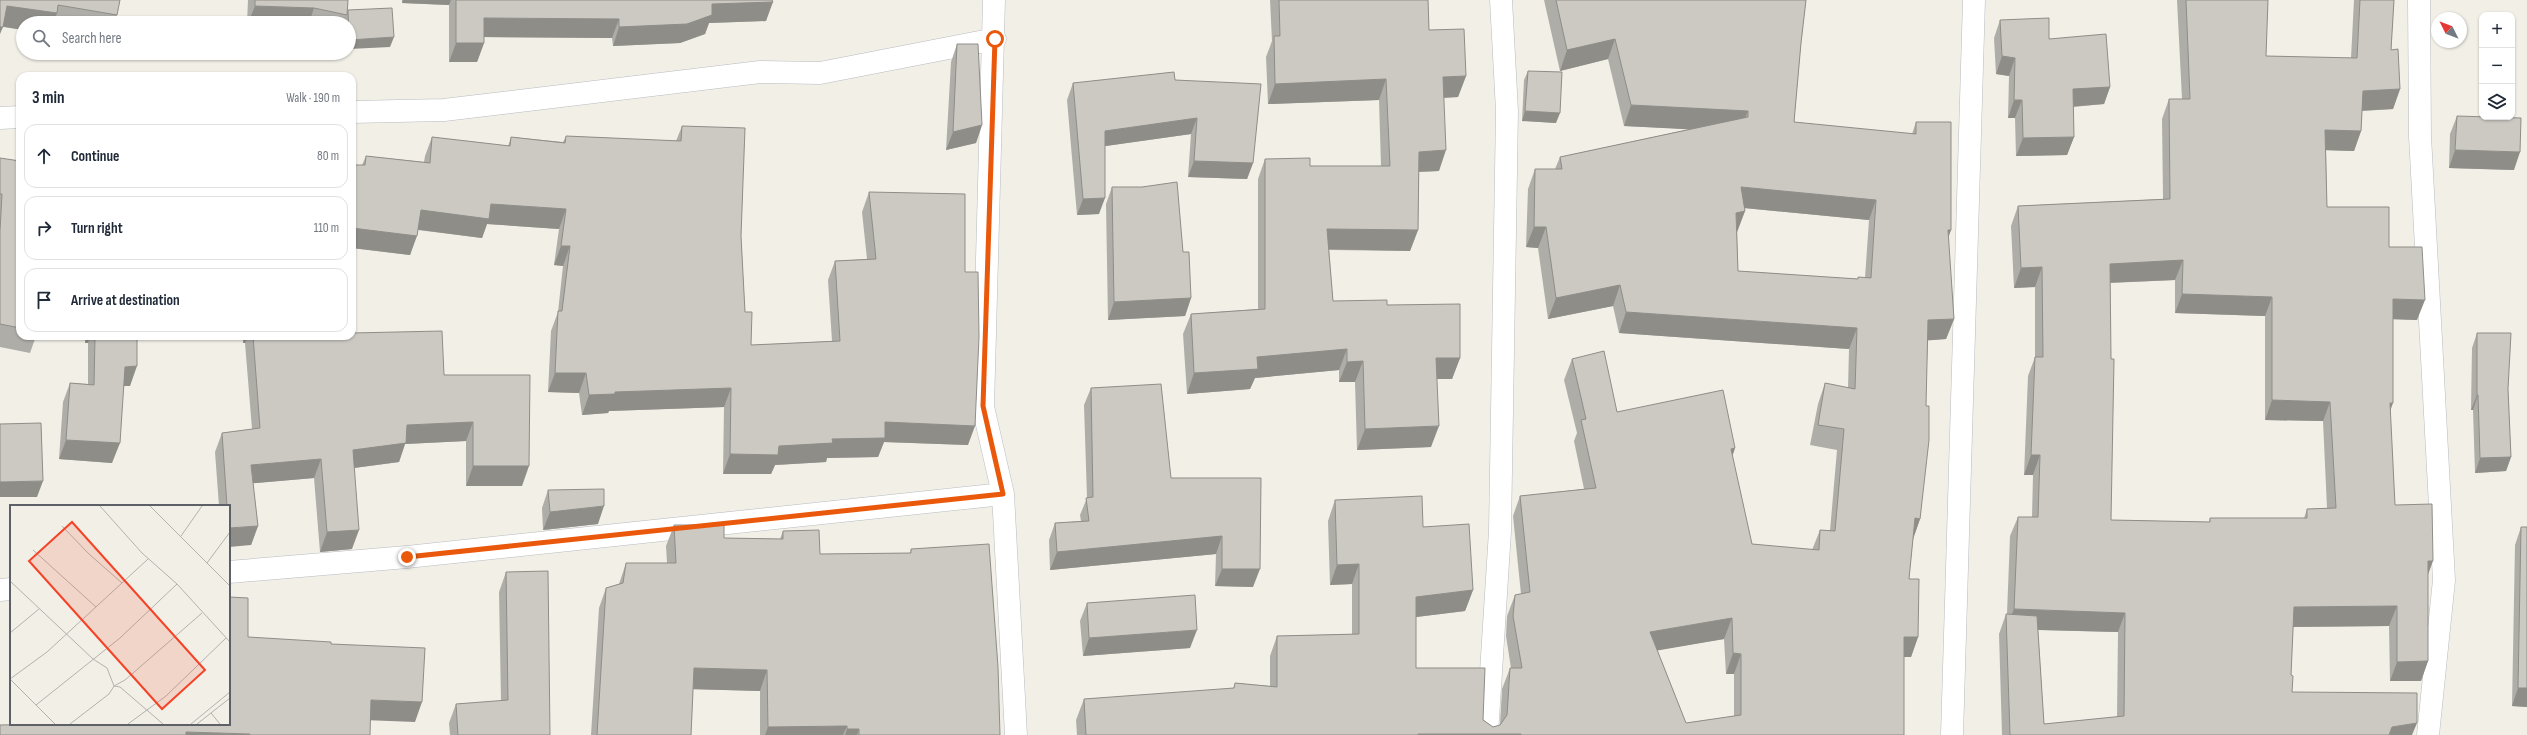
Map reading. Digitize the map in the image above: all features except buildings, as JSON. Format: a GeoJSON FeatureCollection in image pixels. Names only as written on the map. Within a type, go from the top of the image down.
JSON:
{"type":"FeatureCollection","features":[{"type":"Feature","properties":{"kind":"street"},"geometry":{"type":"LineString","coordinates":[[994,0],[995,39],[983,406],[1003,494],[1016,735]]}},
{"type":"Feature","properties":{"kind":"street"},"geometry":{"type":"LineString","coordinates":[[1487,735],[1500,531],[1507,111],[1501,0]]}},
{"type":"Feature","properties":{"kind":"street"},"geometry":{"type":"LineString","coordinates":[[1952,735],[1974,0]]}},
{"type":"Feature","properties":{"kind":"street"},"geometry":{"type":"LineString","coordinates":[[2419,0],[2420,136],[2444,580],[2428,735]]}},
{"type":"Feature","properties":{"kind":"street"},"geometry":{"type":"LineString","coordinates":[[356,112],[444,110],[760,72],[820,73],[995,39]]}},
{"type":"Feature","properties":{"kind":"street"},"geometry":{"type":"LineString","coordinates":[[0,118],[16,117]]}},
{"type":"Feature","properties":{"kind":"street"},"geometry":{"type":"LineString","coordinates":[[230,572],[407,557],[1003,494]]}},
{"type":"Feature","properties":{"kind":"street"},"geometry":{"type":"LineString","coordinates":[[0,590],[10,589]]}},
{"type":"Feature","properties":{"kind":"route"},"geometry":{"type":"LineString","coordinates":[[407,557],[1003,494],[983,406],[995,39]]}}]}
